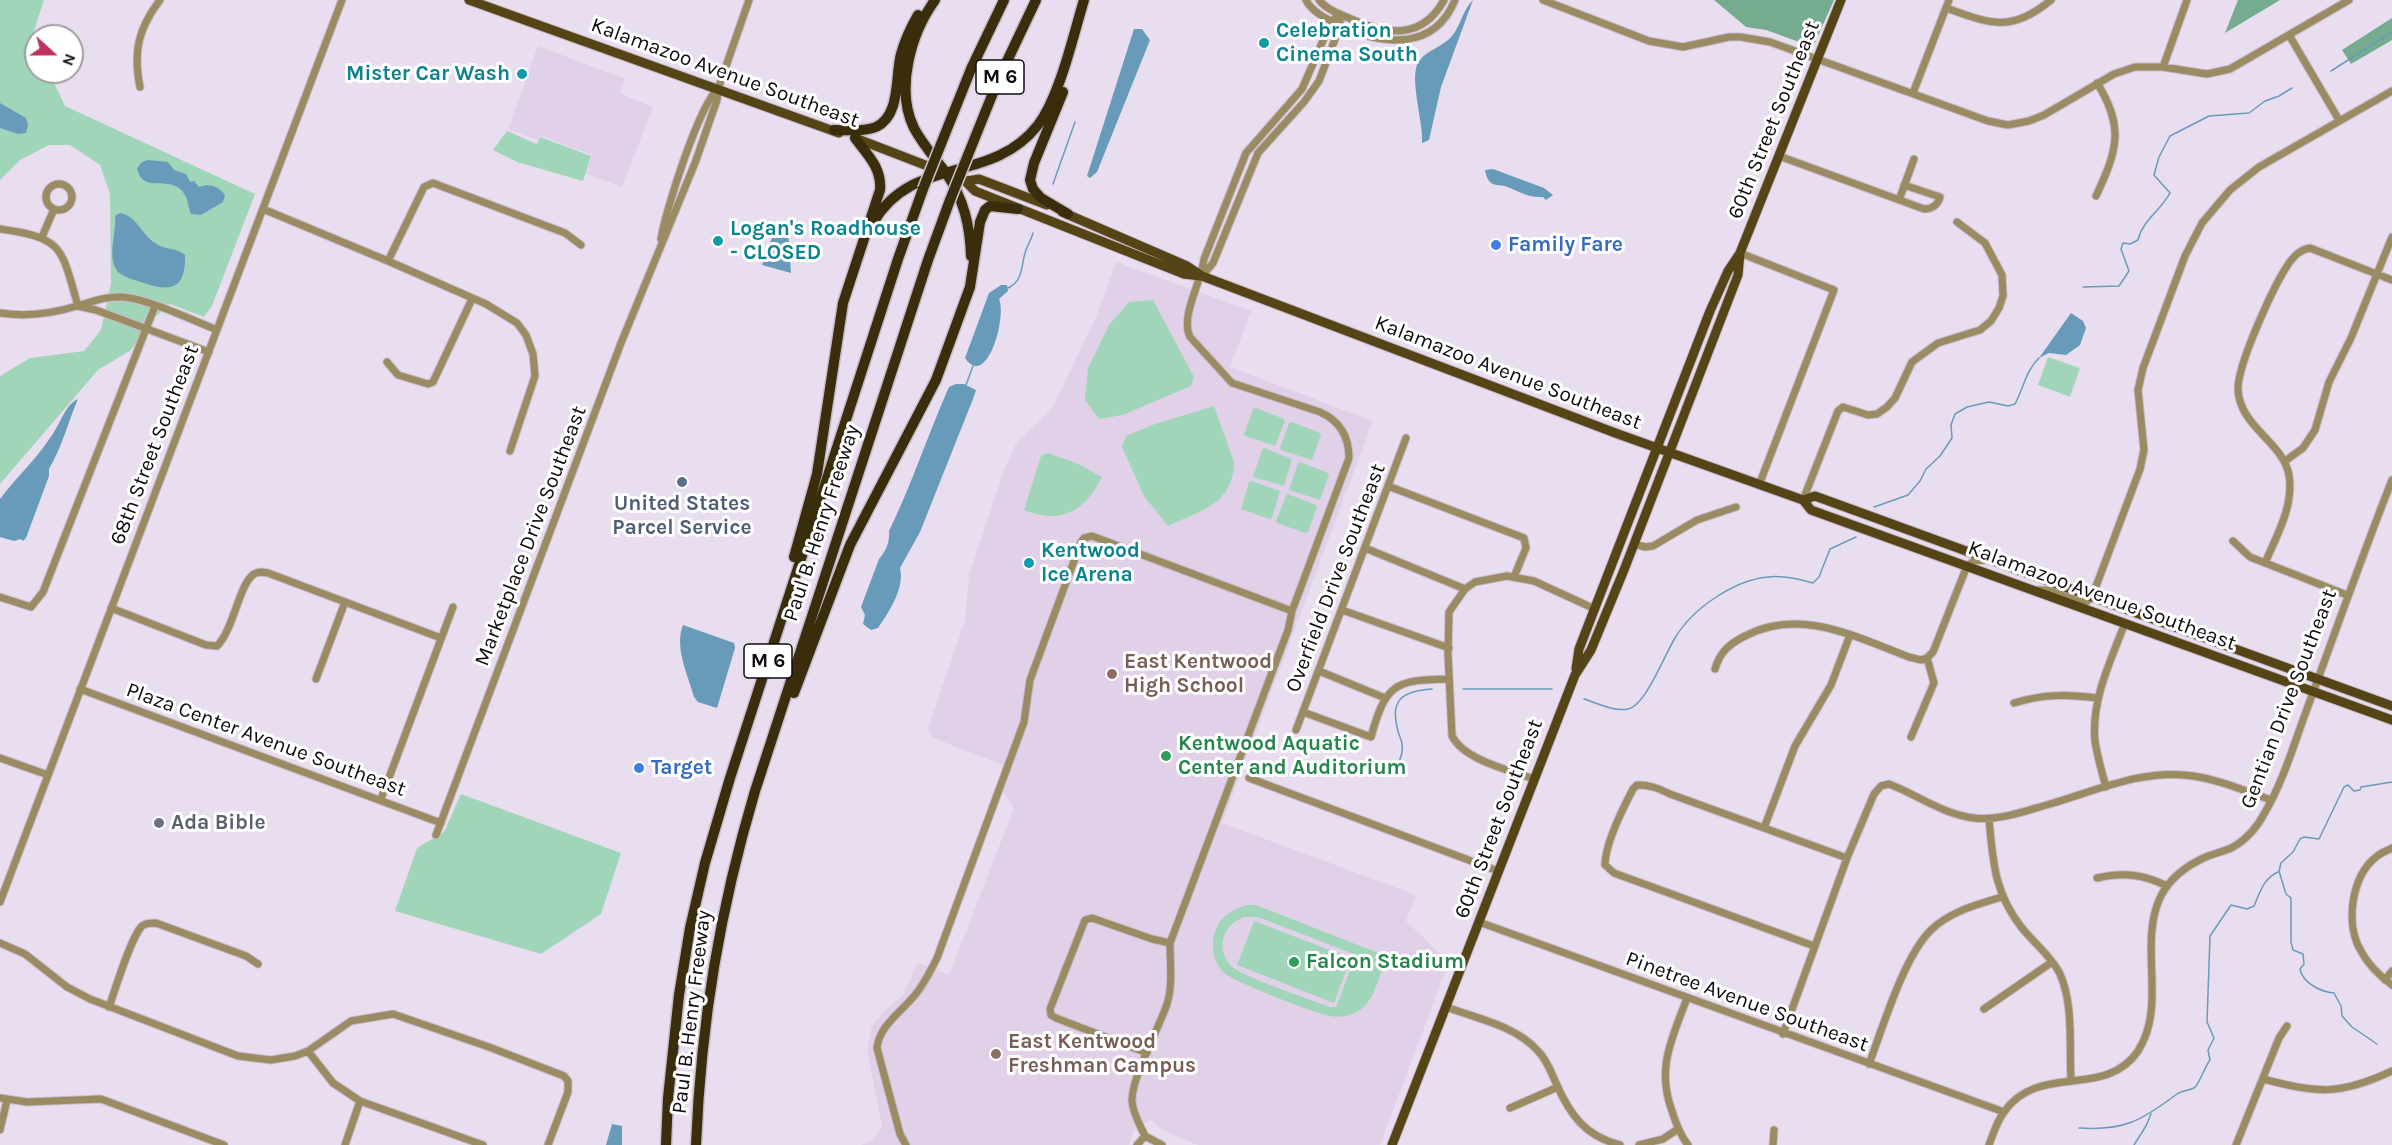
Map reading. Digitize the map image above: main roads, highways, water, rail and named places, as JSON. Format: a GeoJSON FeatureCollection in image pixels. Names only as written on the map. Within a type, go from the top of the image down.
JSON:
{"type":"FeatureCollection","features":[{"type":"Feature","properties":{"kind":"highway"},"geometry":{"type":"LineString","coordinates":[[834,130],[870,129],[887,118],[893,107],[905,42],[928,0]]}},
{"type":"Feature","properties":{"kind":"highway"},"geometry":{"type":"LineString","coordinates":[[935,0],[923,19],[914,41],[907,75],[907,102],[913,126],[927,151],[946,173],[960,199],[970,232],[970,272],[959,318]]}},
{"type":"Feature","properties":{"kind":"highway","name":"Paul B. Henry Freeway"},"geometry":{"type":"LineString","coordinates":[[666,1145],[673,1045],[685,960],[705,863],[729,778],[898,259],[940,144],[971,69],[1004,0]]}},
{"type":"Feature","properties":{"kind":"highway","name":"Paul B. Henry Freeway"},"geometry":{"type":"LineString","coordinates":[[696,1145],[701,1068],[715,954],[729,885],[755,791],[928,260],[992,95],[1036,0]]}},
{"type":"Feature","properties":{"kind":"highway"},"geometry":{"type":"LineString","coordinates":[[856,261],[871,227],[890,199],[909,185],[1000,156],[1020,144],[1037,126],[1055,95],[1083,1]]}},
{"type":"Feature","properties":{"kind":"highway"},"geometry":{"type":"LineString","coordinates":[[1068,214],[1036,193],[1031,184],[1030,175],[1062,96],[1083,1]]}},
{"type":"Feature","properties":{"kind":"highway"},"geometry":{"type":"LineString","coordinates":[[729,778],[810,501],[822,443],[840,315],[880,184],[876,166],[855,138]]}},
{"type":"Feature","properties":{"kind":"highway"},"geometry":{"type":"LineString","coordinates":[[755,791],[781,728],[842,563],[860,524],[936,380],[972,281],[980,222],[985,210],[993,206],[1018,209]]}},
{"type":"Feature","properties":{"kind":"main road","name":"Kalamazoo Avenue Southeast"},"geometry":{"type":"LineString","coordinates":[[469,0],[834,130],[967,182],[975,191],[1018,209],[1184,274],[1202,276]]}},
{"type":"Feature","properties":{"kind":"main road","name":"60th Street Southeast"},"geometry":{"type":"LineString","coordinates":[[1575,675],[1579,650],[1656,448],[1728,271],[1740,253],[1841,0]]}},
{"type":"Feature","properties":{"kind":"main road","name":"Kalamazoo Avenue Southeast"},"geometry":{"type":"LineString","coordinates":[[967,182],[979,179],[1068,214],[1187,266],[1202,276],[1656,448],[1803,500],[1811,510],[1832,518],[2392,720]]}},
{"type":"Feature","properties":{"kind":"main road","name":"60th Street Southeast"},"geometry":{"type":"LineString","coordinates":[[1392,1145],[1575,675],[1591,650],[1670,453],[1738,275],[1740,253]]}},
{"type":"Feature","properties":{"kind":"main road"},"geometry":{"type":"LineString","coordinates":[[1699,341],[1705,348],[1706,357]]}},
{"type":"Feature","properties":{"kind":"main road","name":"Kalamazoo Avenue Southeast"},"geometry":{"type":"LineString","coordinates":[[1803,500],[1815,496],[2392,706]]}},
{"type":"Feature","properties":{"kind":"main road"},"geometry":{"type":"LineString","coordinates":[[1832,518],[1836,510],[1846,507]]}},
{"type":"Feature","properties":{"kind":"main road"},"geometry":{"type":"LineString","coordinates":[[1622,537],[1621,559],[1627,563]]}},
{"type":"Feature","properties":{"kind":"main road"},"geometry":{"type":"LineString","coordinates":[[1897,540],[1908,540],[1943,551],[1950,544]]}},
{"type":"Feature","properties":{"kind":"water"},"geometry":{"type":"Polygon","coordinates":[[[1473,0],[1441,87],[1429,140],[1422,143],[1416,68],[1422,57],[1452,36],[1473,0]]]}},
{"type":"Feature","properties":{"kind":"water"},"geometry":{"type":"Polygon","coordinates":[[[1134,29],[1142,29],[1150,40],[1097,172],[1090,178],[1087,176],[1134,29]]]}},
{"type":"Feature","properties":{"kind":"water"},"geometry":{"type":"Polygon","coordinates":[[[0,103],[26,118],[28,125],[26,133],[18,134],[0,128],[0,103]]]}},
{"type":"Feature","properties":{"kind":"water"},"geometry":{"type":"Polygon","coordinates":[[[148,160],[168,162],[174,170],[186,174],[190,182],[194,181],[199,187],[210,185],[217,187],[225,195],[223,202],[201,215],[191,214],[185,194],[177,187],[171,184],[150,183],[144,181],[140,176],[137,168],[142,162],[148,160]]]}},
{"type":"Feature","properties":{"kind":"water"},"geometry":{"type":"Polygon","coordinates":[[[1493,169],[1544,188],[1553,195],[1546,200],[1543,197],[1528,195],[1493,184],[1485,170],[1493,169]]]}},
{"type":"Feature","properties":{"kind":"water"},"geometry":{"type":"Polygon","coordinates":[[[120,213],[135,221],[155,243],[185,255],[183,274],[176,285],[154,286],[130,279],[118,272],[112,252],[115,216],[120,213]]]}},
{"type":"Feature","properties":{"kind":"water"},"geometry":{"type":"Polygon","coordinates":[[[776,227],[788,231],[791,273],[762,265],[776,227]]]}},
{"type":"Feature","properties":{"kind":"water"},"geometry":{"type":"Polygon","coordinates":[[[1001,285],[1007,285],[1008,291],[999,299],[1001,308],[998,334],[988,358],[981,365],[973,365],[965,358],[989,293],[1001,285]]]}},
{"type":"Feature","properties":{"kind":"water"},"geometry":{"type":"Polygon","coordinates":[[[2071,313],[2083,321],[2086,328],[2080,345],[2066,355],[2049,353],[2039,358],[2071,313]]]}},
{"type":"Feature","properties":{"kind":"water"},"geometry":{"type":"Polygon","coordinates":[[[964,384],[976,390],[973,399],[920,532],[900,568],[900,584],[895,600],[878,628],[871,630],[863,624],[865,615],[861,607],[879,559],[887,546],[889,531],[941,405],[949,387],[964,384]]]}},
{"type":"Feature","properties":{"kind":"water"},"geometry":{"type":"Polygon","coordinates":[[[78,399],[49,469],[49,476],[26,538],[23,541],[21,539],[14,541],[0,537],[0,499],[45,445],[69,407],[78,399]]]}},
{"type":"Feature","properties":{"kind":"water"},"geometry":{"type":"Polygon","coordinates":[[[683,625],[734,643],[735,648],[717,708],[698,702],[694,697],[681,652],[683,625]]]}},
{"type":"Feature","properties":{"kind":"water"},"geometry":{"type":"Polygon","coordinates":[[[612,1124],[622,1126],[622,1145],[606,1145],[612,1124]]]}},
{"type":"Feature","properties":{"kind":"waterway"},"geometry":{"type":"LineString","coordinates":[[2331,71],[2392,32]]}},
{"type":"Feature","properties":{"kind":"waterway"},"geometry":{"type":"LineString","coordinates":[[2083,287],[2119,286],[2129,271],[2121,249],[2123,243],[2130,244],[2138,240],[2143,227],[2170,193],[2154,175],[2159,157],[2170,136],[2209,116],[2249,113],[2265,101],[2292,88]]}},
{"type":"Feature","properties":{"kind":"waterway"},"geometry":{"type":"LineString","coordinates":[[1053,184],[1075,122]]}},
{"type":"Feature","properties":{"kind":"waterway"},"geometry":{"type":"LineString","coordinates":[[1008,288],[1019,278],[1033,233]]}},
{"type":"Feature","properties":{"kind":"waterway"},"geometry":{"type":"LineString","coordinates":[[1874,507],[1908,495],[1952,438],[1951,425],[1955,414],[1967,407],[1989,402],[2008,406],[2015,404],[2028,373],[2039,358]]}},
{"type":"Feature","properties":{"kind":"waterway"},"geometry":{"type":"LineString","coordinates":[[966,385],[973,366]]}},
{"type":"Feature","properties":{"kind":"waterway"},"geometry":{"type":"LineString","coordinates":[[1584,699],[1623,710],[1635,705],[1648,689],[1682,627],[1703,607],[1728,590],[1755,579],[1779,577],[1813,583],[1819,577],[1830,549],[1856,537]]}},
{"type":"Feature","properties":{"kind":"waterway"},"geometry":{"type":"LineString","coordinates":[[1391,776],[1402,753],[1402,741],[1398,733],[1395,711],[1397,704],[1406,695],[1432,689]]}},
{"type":"Feature","properties":{"kind":"waterway"},"geometry":{"type":"LineString","coordinates":[[1463,689],[1552,689]]}},
{"type":"Feature","properties":{"kind":"waterway"},"geometry":{"type":"LineString","coordinates":[[2377,1044],[2352,1027],[2342,1016],[2341,1006],[2334,993],[2314,986],[2302,974],[2300,969],[2304,964],[2303,954],[2293,950],[2291,942],[2291,898],[2286,894],[2279,871],[2281,863],[2293,852],[2300,839],[2304,837],[2319,839],[2344,787],[2348,785],[2354,791],[2360,790],[2361,787],[2392,782]]}},
{"type":"Feature","properties":{"kind":"waterway"},"geometry":{"type":"LineString","coordinates":[[2079,1128],[2120,1126],[2142,1117],[2179,1093],[2196,1086],[2210,1060],[2208,1050],[2214,1038],[2207,1022],[2210,936],[2231,905],[2247,909],[2254,906],[2266,882],[2278,872]]}},
{"type":"Feature","properties":{"kind":"waterway"},"geometry":{"type":"LineString","coordinates":[[2134,1145],[2151,1114]]}},
{"type":"Feature","properties":{"kind":"place","name":"Celebration Cinema South"},"geometry":{"type":"Point","coordinates":[1264,43]}},
{"type":"Feature","properties":{"kind":"place","name":"Mister Car Wash"},"geometry":{"type":"Point","coordinates":[522,74]}},
{"type":"Feature","properties":{"kind":"place","name":"Logan's Roadhouse - CLOSED"},"geometry":{"type":"Point","coordinates":[718,241]}},
{"type":"Feature","properties":{"kind":"place","name":"Family Fare"},"geometry":{"type":"Point","coordinates":[1496,245]}},
{"type":"Feature","properties":{"kind":"place","name":"United States Parcel Service"},"geometry":{"type":"Point","coordinates":[682,482]}},
{"type":"Feature","properties":{"kind":"place","name":"Kentwood Ice Arena"},"geometry":{"type":"Point","coordinates":[1029,563]}},
{"type":"Feature","properties":{"kind":"place","name":"East Kentwood High School"},"geometry":{"type":"Point","coordinates":[1112,674]}},
{"type":"Feature","properties":{"kind":"place","name":"Kentwood Aquatic Center and Auditorium"},"geometry":{"type":"Point","coordinates":[1166,756]}},
{"type":"Feature","properties":{"kind":"place","name":"Target"},"geometry":{"type":"Point","coordinates":[639,768]}},
{"type":"Feature","properties":{"kind":"place","name":"Ada Bible"},"geometry":{"type":"Point","coordinates":[159,823]}},
{"type":"Feature","properties":{"kind":"place","name":"Falcon Stadium"},"geometry":{"type":"Point","coordinates":[1294,962]}},
{"type":"Feature","properties":{"kind":"place","name":"East Kentwood Freshman Campus"},"geometry":{"type":"Point","coordinates":[996,1054]}}]}
